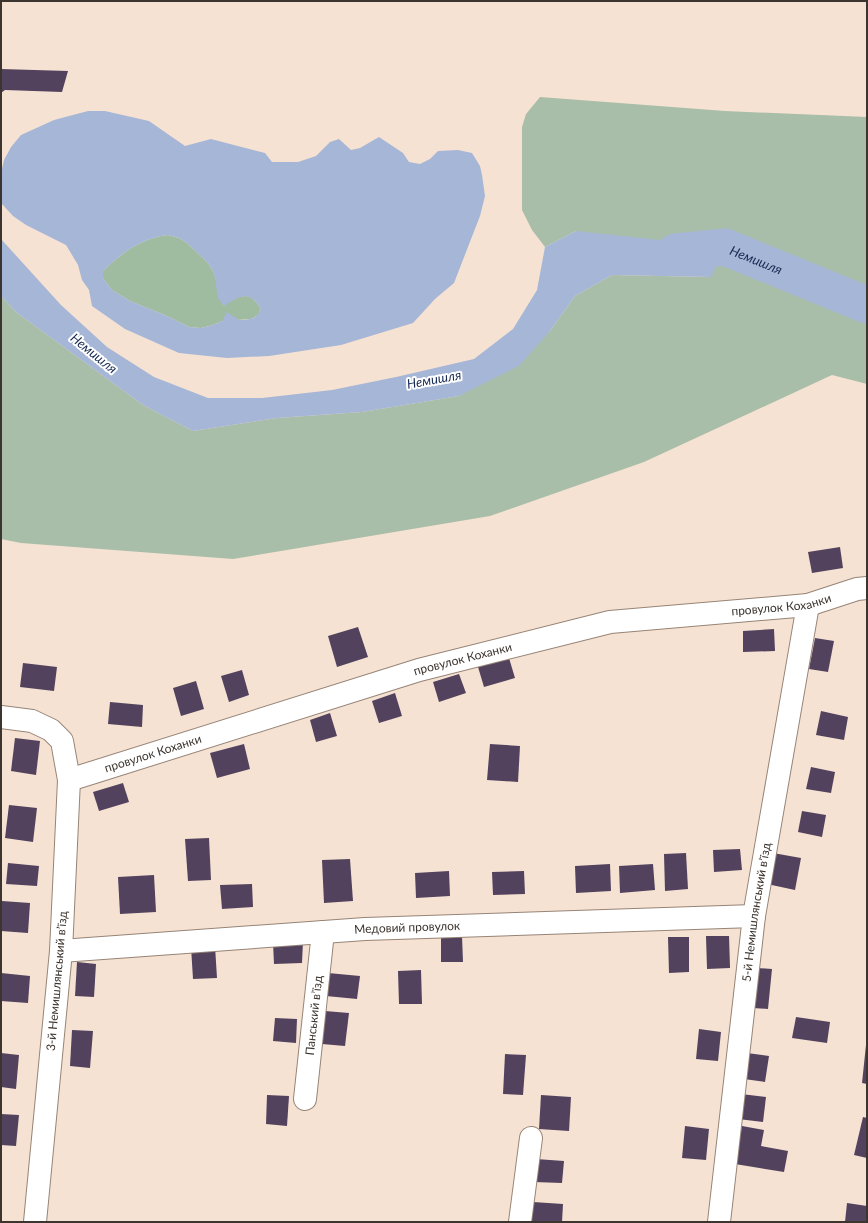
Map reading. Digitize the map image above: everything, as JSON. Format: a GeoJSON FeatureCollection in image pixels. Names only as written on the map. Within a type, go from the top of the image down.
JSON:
{"type":"FeatureCollection","features":[{"type":"Feature","properties":{"kind":"street","name":"провулок Коханки"},"geometry":{"type":"LineString","coordinates":[[69,780],[419,670],[610,622],[808,605],[857,588],[867,588]]}},
{"type":"Feature","properties":{"kind":"street","name":"5-й Немишлянський в’їзд"},"geometry":{"type":"LineString","coordinates":[[719,1222],[754,916],[808,605]]}},
{"type":"Feature","properties":{"kind":"street","name":"3-й Немишлянський в’їзд"},"geometry":{"type":"LineString","coordinates":[[1,717],[32,721],[51,730],[62,741],[69,780],[61,951],[35,1222]]}},
{"type":"Feature","properties":{"kind":"street","name":"Медовий провулок"},"geometry":{"type":"LineString","coordinates":[[61,951],[381,928],[754,916]]}},
{"type":"Feature","properties":{"kind":"street","name":"Панський в’їзд"},"geometry":{"type":"LineString","coordinates":[[305,1100],[323,932]]}},
{"type":"Feature","properties":{"kind":"street"},"geometry":{"type":"LineString","coordinates":[[520,1222],[531,1138]]}},
{"type":"Feature","properties":{"kind":"green space"},"geometry":{"type":"Polygon","coordinates":[[[540,97],[725,111],[867,117],[867,384],[832,375],[644,462],[490,516],[233,559],[21,543],[1,539],[1,296],[16,312],[143,405],[193,431],[277,418],[362,412],[459,396],[550,331],[575,296],[612,275],[710,277],[576,231],[545,247],[532,230],[522,210],[522,127],[526,114],[540,97]]]}},
{"type":"Feature","properties":{"kind":"green space"},"geometry":{"type":"Polygon","coordinates":[[[168,235],[179,238],[187,243],[208,263],[214,273],[223,305],[240,297],[248,297],[253,299],[261,309],[258,315],[251,319],[222,321],[201,328],[189,327],[130,301],[112,290],[103,278],[103,271],[132,247],[149,239],[168,235]]]}},
{"type":"Feature","properties":{"kind":"water"},"geometry":{"type":"Polygon","coordinates":[[[88,111],[105,111],[149,121],[185,146],[211,139],[265,153],[272,162],[298,162],[316,156],[330,142],[339,139],[351,150],[360,148],[379,137],[403,153],[409,162],[420,164],[430,159],[438,151],[458,150],[472,153],[480,166],[485,196],[480,216],[454,283],[435,299],[413,323],[341,345],[269,356],[227,358],[179,353],[125,329],[92,306],[89,290],[82,280],[78,265],[66,245],[26,225],[13,216],[2,204],[1,173],[4,160],[11,147],[21,135],[54,120],[88,111]],[[168,235],[149,239],[132,247],[103,271],[103,278],[112,290],[130,301],[189,327],[201,328],[213,325],[222,321],[227,312],[239,320],[255,317],[259,313],[261,309],[257,303],[244,296],[235,299],[224,306],[218,298],[214,273],[208,263],[187,243],[179,238],[168,235]]]}},
{"type":"Feature","properties":{"kind":"water"},"geometry":{"type":"Polygon","coordinates":[[[576,231],[725,247],[711,277],[612,275],[575,296],[550,331],[519,366],[459,396],[362,412],[277,418],[193,431],[143,405],[16,312],[1,296],[1,239],[61,305],[107,347],[154,377],[208,398],[262,398],[332,390],[474,359],[513,329],[537,290],[545,247],[576,231]]]}},
{"type":"Feature","properties":{"kind":"building"},"geometry":{"type":"Polygon","coordinates":[[[1,69],[68,71],[62,92],[5,90],[1,93],[1,69]]]}},
{"type":"Feature","properties":{"kind":"building"},"geometry":{"type":"Polygon","coordinates":[[[840,547],[843,568],[812,573],[808,552],[840,547]]]}},
{"type":"Feature","properties":{"kind":"building"},"geometry":{"type":"Polygon","coordinates":[[[358,627],[368,657],[337,667],[328,636],[358,627]]]}},
{"type":"Feature","properties":{"kind":"building"},"geometry":{"type":"Polygon","coordinates":[[[774,629],[775,651],[743,652],[743,631],[774,629]]]}},
{"type":"Feature","properties":{"kind":"building"},"geometry":{"type":"Polygon","coordinates":[[[815,638],[834,641],[828,672],[809,669],[815,638]]]}},
{"type":"Feature","properties":{"kind":"building"},"geometry":{"type":"Polygon","coordinates":[[[509,658],[515,678],[484,687],[478,667],[509,658]]]}},
{"type":"Feature","properties":{"kind":"building"},"geometry":{"type":"Polygon","coordinates":[[[23,663],[57,667],[54,691],[20,687],[23,663]]]}},
{"type":"Feature","properties":{"kind":"building"},"geometry":{"type":"Polygon","coordinates":[[[242,670],[249,695],[229,702],[221,676],[242,670]]]}},
{"type":"Feature","properties":{"kind":"building"},"geometry":{"type":"Polygon","coordinates":[[[459,674],[466,693],[439,702],[433,682],[459,674]]]}},
{"type":"Feature","properties":{"kind":"building"},"geometry":{"type":"Polygon","coordinates":[[[196,681],[204,709],[181,716],[173,688],[196,681]]]}},
{"type":"Feature","properties":{"kind":"building"},"geometry":{"type":"Polygon","coordinates":[[[395,693],[402,716],[379,723],[372,701],[395,693]]]}},
{"type":"Feature","properties":{"kind":"building"},"geometry":{"type":"Polygon","coordinates":[[[110,702],[143,705],[142,727],[108,724],[110,702]]]}},
{"type":"Feature","properties":{"kind":"building"},"geometry":{"type":"Polygon","coordinates":[[[821,711],[848,717],[844,740],[816,735],[821,711]]]}},
{"type":"Feature","properties":{"kind":"building"},"geometry":{"type":"Polygon","coordinates":[[[330,713],[337,736],[316,742],[310,720],[330,713]]]}},
{"type":"Feature","properties":{"kind":"building"},"geometry":{"type":"Polygon","coordinates":[[[15,738],[40,741],[36,775],[11,771],[15,738]]]}},
{"type":"Feature","properties":{"kind":"building"},"geometry":{"type":"Polygon","coordinates":[[[244,744],[250,769],[217,778],[210,753],[244,744]]]}},
{"type":"Feature","properties":{"kind":"building"},"geometry":{"type":"Polygon","coordinates":[[[490,744],[520,746],[518,782],[487,780],[490,744]]]}},
{"type":"Feature","properties":{"kind":"building"},"geometry":{"type":"Polygon","coordinates":[[[811,767],[835,772],[831,793],[806,789],[811,767]]]}},
{"type":"Feature","properties":{"kind":"building"},"geometry":{"type":"Polygon","coordinates":[[[123,783],[129,802],[99,811],[93,792],[123,783]]]}},
{"type":"Feature","properties":{"kind":"building"},"geometry":{"type":"Polygon","coordinates":[[[9,805],[37,808],[33,842],[5,838],[9,805]]]}},
{"type":"Feature","properties":{"kind":"building"},"geometry":{"type":"Polygon","coordinates":[[[802,811],[826,815],[822,837],[798,832],[802,811]]]}},
{"type":"Feature","properties":{"kind":"building"},"geometry":{"type":"Polygon","coordinates":[[[209,838],[211,880],[188,881],[185,839],[209,838]]]}},
{"type":"Feature","properties":{"kind":"building"},"geometry":{"type":"Polygon","coordinates":[[[740,849],[742,870],[714,872],[713,850],[740,849]]]}},
{"type":"Feature","properties":{"kind":"building"},"geometry":{"type":"Polygon","coordinates":[[[686,853],[688,889],[665,891],[664,854],[686,853]]]}},
{"type":"Feature","properties":{"kind":"building"},"geometry":{"type":"Polygon","coordinates":[[[773,853],[801,858],[795,890],[767,884],[773,853]]]}},
{"type":"Feature","properties":{"kind":"building"},"geometry":{"type":"Polygon","coordinates":[[[350,859],[353,901],[324,903],[322,860],[350,859]]]}},
{"type":"Feature","properties":{"kind":"building"},"geometry":{"type":"Polygon","coordinates":[[[8,863],[39,866],[37,886],[6,884],[8,863]]]}},
{"type":"Feature","properties":{"kind":"building"},"geometry":{"type":"Polygon","coordinates":[[[610,864],[611,891],[576,893],[575,866],[610,864]]]}},
{"type":"Feature","properties":{"kind":"building"},"geometry":{"type":"Polygon","coordinates":[[[653,864],[655,890],[620,893],[619,866],[653,864]]]}},
{"type":"Feature","properties":{"kind":"building"},"geometry":{"type":"Polygon","coordinates":[[[449,871],[450,896],[416,898],[415,873],[449,871]]]}},
{"type":"Feature","properties":{"kind":"building"},"geometry":{"type":"Polygon","coordinates":[[[524,871],[525,894],[493,895],[492,872],[524,871]]]}},
{"type":"Feature","properties":{"kind":"building"},"geometry":{"type":"Polygon","coordinates":[[[154,875],[156,912],[120,914],[118,877],[154,875]]]}},
{"type":"Feature","properties":{"kind":"building"},"geometry":{"type":"Polygon","coordinates":[[[252,884],[253,907],[222,909],[220,885],[252,884]]]}},
{"type":"Feature","properties":{"kind":"building"},"geometry":{"type":"Polygon","coordinates":[[[2,901],[30,903],[28,933],[1,931],[2,901]]]}},
{"type":"Feature","properties":{"kind":"building"},"geometry":{"type":"Polygon","coordinates":[[[441,936],[462,936],[463,962],[441,962],[441,936]]]}},
{"type":"Feature","properties":{"kind":"building"},"geometry":{"type":"Polygon","coordinates":[[[706,936],[729,936],[730,968],[707,969],[706,936]]]}},
{"type":"Feature","properties":{"kind":"building"},"geometry":{"type":"Polygon","coordinates":[[[668,937],[689,937],[689,972],[669,973],[668,937]]]}},
{"type":"Feature","properties":{"kind":"building"},"geometry":{"type":"Polygon","coordinates":[[[303,941],[302,963],[274,964],[273,943],[303,941]]]}},
{"type":"Feature","properties":{"kind":"building"},"geometry":{"type":"Polygon","coordinates":[[[215,946],[217,978],[193,979],[191,947],[215,946]]]}},
{"type":"Feature","properties":{"kind":"building"},"geometry":{"type":"Polygon","coordinates":[[[77,962],[96,964],[94,997],[75,996],[77,962]]]}},
{"type":"Feature","properties":{"kind":"building"},"geometry":{"type":"Polygon","coordinates":[[[757,968],[772,969],[768,1009],[753,1008],[757,968]]]}},
{"type":"Feature","properties":{"kind":"building"},"geometry":{"type":"Polygon","coordinates":[[[421,970],[422,1004],[399,1004],[398,971],[421,970]]]}},
{"type":"Feature","properties":{"kind":"building"},"geometry":{"type":"Polygon","coordinates":[[[1,973],[30,976],[28,1003],[1,1001],[1,973]]]}},
{"type":"Feature","properties":{"kind":"building"},"geometry":{"type":"Polygon","coordinates":[[[328,973],[360,976],[357,999],[326,996],[328,973]]]}},
{"type":"Feature","properties":{"kind":"building"},"geometry":{"type":"Polygon","coordinates":[[[325,1011],[349,1013],[345,1046],[322,1044],[325,1011]]]}},
{"type":"Feature","properties":{"kind":"building"},"geometry":{"type":"Polygon","coordinates":[[[796,1017],[830,1022],[827,1043],[792,1038],[796,1017]]]}},
{"type":"Feature","properties":{"kind":"building"},"geometry":{"type":"Polygon","coordinates":[[[275,1018],[297,1019],[296,1043],[273,1041],[275,1018]]]}},
{"type":"Feature","properties":{"kind":"building"},"geometry":{"type":"Polygon","coordinates":[[[699,1029],[721,1032],[718,1061],[696,1059],[699,1029]]]}},
{"type":"Feature","properties":{"kind":"building"},"geometry":{"type":"Polygon","coordinates":[[[72,1030],[93,1031],[90,1068],[70,1066],[72,1030]]]}},
{"type":"Feature","properties":{"kind":"building"},"geometry":{"type":"Polygon","coordinates":[[[867,1045],[867,1084],[862,1083],[867,1045]]]}},
{"type":"Feature","properties":{"kind":"building"},"geometry":{"type":"Polygon","coordinates":[[[1,1053],[19,1055],[16,1089],[1,1087],[1,1053]]]}},
{"type":"Feature","properties":{"kind":"building"},"geometry":{"type":"Polygon","coordinates":[[[747,1053],[769,1056],[765,1082],[744,1079],[747,1053]]]}},
{"type":"Feature","properties":{"kind":"building"},"geometry":{"type":"Polygon","coordinates":[[[505,1054],[526,1055],[523,1095],[503,1094],[505,1054]]]}},
{"type":"Feature","properties":{"kind":"building"},"geometry":{"type":"Polygon","coordinates":[[[741,1094],[766,1097],[763,1122],[738,1119],[741,1094]]]}},
{"type":"Feature","properties":{"kind":"building"},"geometry":{"type":"Polygon","coordinates":[[[267,1095],[289,1096],[287,1126],[266,1124],[267,1095]]]}},
{"type":"Feature","properties":{"kind":"building"},"geometry":{"type":"Polygon","coordinates":[[[541,1095],[571,1097],[569,1131],[539,1129],[541,1095]]]}},
{"type":"Feature","properties":{"kind":"building"},"geometry":{"type":"Polygon","coordinates":[[[1,1114],[19,1115],[16,1146],[1,1145],[1,1114]]]}},
{"type":"Feature","properties":{"kind":"building"},"geometry":{"type":"Polygon","coordinates":[[[863,1117],[867,1118],[867,1158],[854,1155],[863,1117]]]}},
{"type":"Feature","properties":{"kind":"building"},"geometry":{"type":"Polygon","coordinates":[[[685,1126],[709,1129],[706,1160],[682,1158],[685,1126]]]}},
{"type":"Feature","properties":{"kind":"building"},"geometry":{"type":"Polygon","coordinates":[[[742,1126],[764,1130],[761,1146],[788,1151],[784,1172],[735,1164],[742,1126]]]}},
{"type":"Feature","properties":{"kind":"building"},"geometry":{"type":"Polygon","coordinates":[[[536,1159],[564,1161],[562,1183],[534,1182],[536,1159]]]}},
{"type":"Feature","properties":{"kind":"building"},"geometry":{"type":"Polygon","coordinates":[[[533,1202],[563,1204],[562,1222],[531,1222],[533,1202]]]}},
{"type":"Feature","properties":{"kind":"building"},"geometry":{"type":"Polygon","coordinates":[[[847,1203],[867,1206],[867,1222],[845,1222],[847,1203]]]}},
{"type":"Feature","properties":{"kind":"waterway","name":"Немишля"},"geometry":{"type":"LineString","coordinates":[[675,252],[725,247],[867,305]]}}]}
